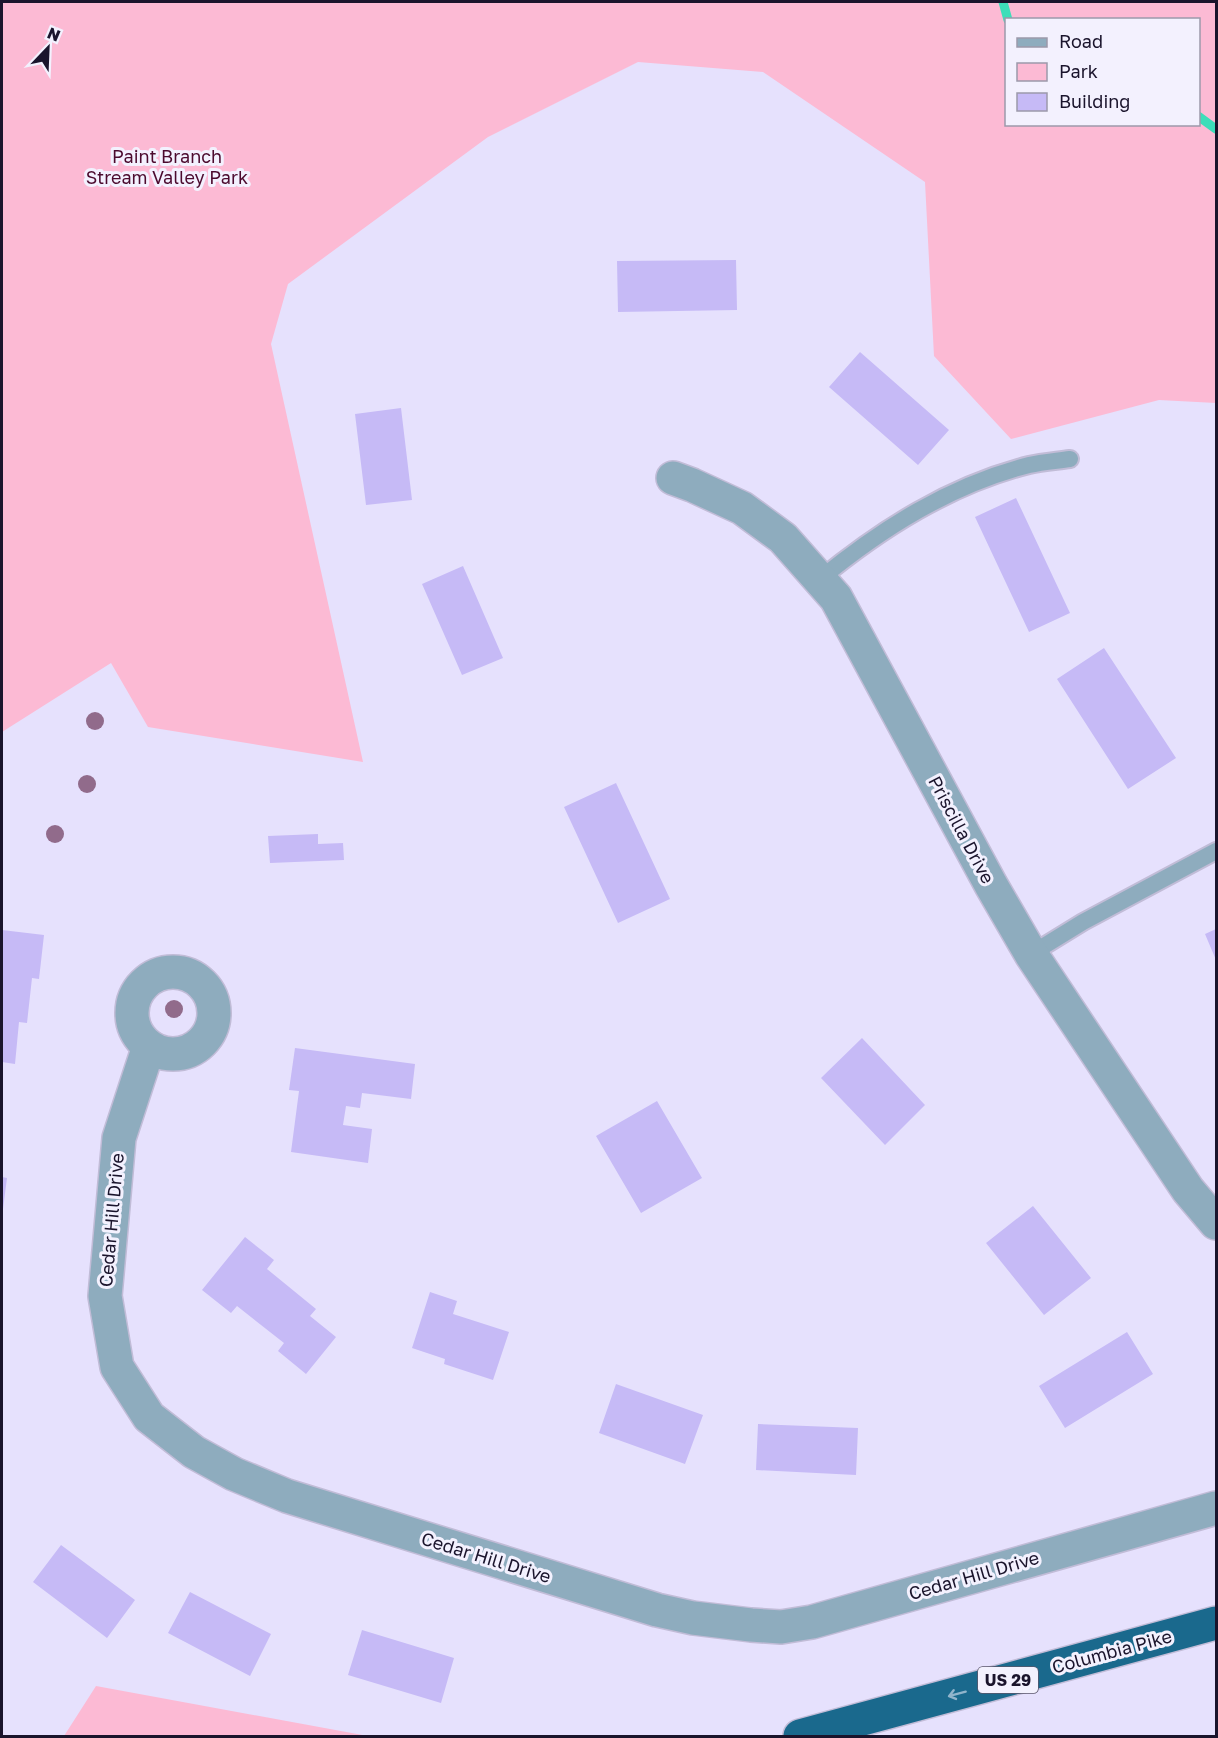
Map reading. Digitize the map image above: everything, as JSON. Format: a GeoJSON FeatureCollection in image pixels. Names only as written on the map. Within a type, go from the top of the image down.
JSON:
{"type":"FeatureCollection","features":[{"type":"Feature","properties":{"kind":"highway","name":"Columbia Pike"},"geometry":{"type":"LineString","coordinates":[[800,1737],[1216,1623]]}},
{"type":"Feature","properties":{"kind":"street","name":"Priscilla Drive"},"geometry":{"type":"LineString","coordinates":[[673,478],[742,508],[783,538],[836,598],[990,885],[1031,954],[1188,1190],[1216,1223]]}},
{"type":"Feature","properties":{"kind":"street","name":"Cedar Hill Drive"},"geometry":{"type":"LineString","coordinates":[[149,1046],[119,1138],[105,1296],[117,1367],[149,1417],[194,1452],[244,1478],[299,1500],[657,1610],[718,1622],[781,1627],[812,1622],[1216,1508]]}},
{"type":"Feature","properties":{"kind":"lane"},"geometry":{"type":"LineString","coordinates":[[819,580],[859,548],[899,521],[943,498],[994,476],[1030,465],[1070,459]]}},
{"type":"Feature","properties":{"kind":"lane"},"geometry":{"type":"LineString","coordinates":[[1031,954],[1083,922],[1216,851]]}},
{"type":"Feature","properties":{"kind":"green space","name":"Paint Branch Stream Valley Park"},"geometry":{"type":"Polygon","coordinates":[[[2,2],[1216,2],[1216,403],[1159,400],[1011,439],[934,356],[925,182],[763,72],[638,62],[488,137],[288,284],[271,344],[363,762],[148,727],[111,663],[2,732],[2,2]]]}},
{"type":"Feature","properties":{"kind":"green space"},"geometry":{"type":"Polygon","coordinates":[[[96,1686],[368,1736],[64,1736],[96,1686]]]}},
{"type":"Feature","properties":{"kind":"building"},"geometry":{"type":"Polygon","coordinates":[[[736,260],[737,310],[618,312],[617,261],[736,260]]]}},
{"type":"Feature","properties":{"kind":"building"},"geometry":{"type":"Polygon","coordinates":[[[860,352],[949,430],[918,465],[829,387],[860,352]]]}},
{"type":"Feature","properties":{"kind":"building"},"geometry":{"type":"Polygon","coordinates":[[[401,408],[412,500],[366,505],[355,414],[401,408]]]}},
{"type":"Feature","properties":{"kind":"building"},"geometry":{"type":"Polygon","coordinates":[[[1016,498],[1070,613],[1029,632],[975,517],[1016,498]]]}},
{"type":"Feature","properties":{"kind":"building"},"geometry":{"type":"Polygon","coordinates":[[[463,566],[503,658],[462,675],[422,584],[463,566]]]}},
{"type":"Feature","properties":{"kind":"building"},"geometry":{"type":"Polygon","coordinates":[[[1104,648],[1176,758],[1128,789],[1057,679],[1104,648]]]}},
{"type":"Feature","properties":{"kind":"building"},"geometry":{"type":"Polygon","coordinates":[[[616,783],[670,899],[618,923],[564,807],[616,783]]]}},
{"type":"Feature","properties":{"kind":"building"},"geometry":{"type":"Polygon","coordinates":[[[318,834],[318,844],[343,843],[344,860],[270,863],[268,836],[318,834]]]}},
{"type":"Feature","properties":{"kind":"building"},"geometry":{"type":"Polygon","coordinates":[[[1216,929],[1216,960],[1205,934],[1216,929]]]}},
{"type":"Feature","properties":{"kind":"building"},"geometry":{"type":"Polygon","coordinates":[[[2,930],[44,935],[39,979],[32,978],[27,1023],[19,1022],[15,1064],[2,1062],[2,930]]]}},
{"type":"Feature","properties":{"kind":"building"},"geometry":{"type":"Polygon","coordinates":[[[862,1038],[925,1105],[885,1145],[821,1078],[862,1038]]]}},
{"type":"Feature","properties":{"kind":"building"},"geometry":{"type":"Polygon","coordinates":[[[295,1048],[415,1064],[411,1099],[362,1093],[360,1108],[346,1106],[343,1125],[372,1129],[368,1163],[291,1152],[299,1091],[289,1090],[295,1048]]]}},
{"type":"Feature","properties":{"kind":"building"},"geometry":{"type":"Polygon","coordinates":[[[657,1101],[702,1178],[641,1213],[596,1136],[657,1101]]]}},
{"type":"Feature","properties":{"kind":"building"},"geometry":{"type":"Polygon","coordinates":[[[2,1177],[7,1178],[3,1209],[2,1209],[2,1177]]]}},
{"type":"Feature","properties":{"kind":"building"},"geometry":{"type":"Polygon","coordinates":[[[1033,1206],[1091,1278],[1044,1315],[986,1243],[1033,1206]]]}},
{"type":"Feature","properties":{"kind":"building"},"geometry":{"type":"Polygon","coordinates":[[[245,1237],[274,1260],[267,1269],[316,1309],[310,1316],[336,1337],[306,1374],[278,1351],[284,1343],[237,1306],[231,1313],[202,1290],[245,1237]]]}},
{"type":"Feature","properties":{"kind":"building"},"geometry":{"type":"Polygon","coordinates":[[[430,1292],[457,1301],[453,1314],[509,1332],[493,1380],[444,1364],[445,1359],[412,1348],[430,1292]]]}},
{"type":"Feature","properties":{"kind":"building"},"geometry":{"type":"Polygon","coordinates":[[[1127,1332],[1153,1374],[1065,1428],[1039,1386],[1127,1332]]]}},
{"type":"Feature","properties":{"kind":"building"},"geometry":{"type":"Polygon","coordinates":[[[616,1384],[703,1415],[685,1464],[599,1433],[616,1384]]]}},
{"type":"Feature","properties":{"kind":"building"},"geometry":{"type":"Polygon","coordinates":[[[758,1424],[858,1428],[856,1475],[756,1470],[758,1424]]]}},
{"type":"Feature","properties":{"kind":"building"},"geometry":{"type":"Polygon","coordinates":[[[61,1545],[135,1600],[107,1638],[33,1582],[61,1545]]]}},
{"type":"Feature","properties":{"kind":"building"},"geometry":{"type":"Polygon","coordinates":[[[190,1592],[271,1634],[250,1676],[168,1633],[190,1592]]]}},
{"type":"Feature","properties":{"kind":"building"},"geometry":{"type":"Polygon","coordinates":[[[362,1630],[454,1658],[441,1703],[348,1675],[362,1630]]]}},
{"type":"Feature","properties":{"kind":"waterway"},"geometry":{"type":"LineString","coordinates":[[1003,2],[1007,18]]}},
{"type":"Feature","properties":{"kind":"waterway"},"geometry":{"type":"LineString","coordinates":[[1200,117],[1216,129]]}}]}
